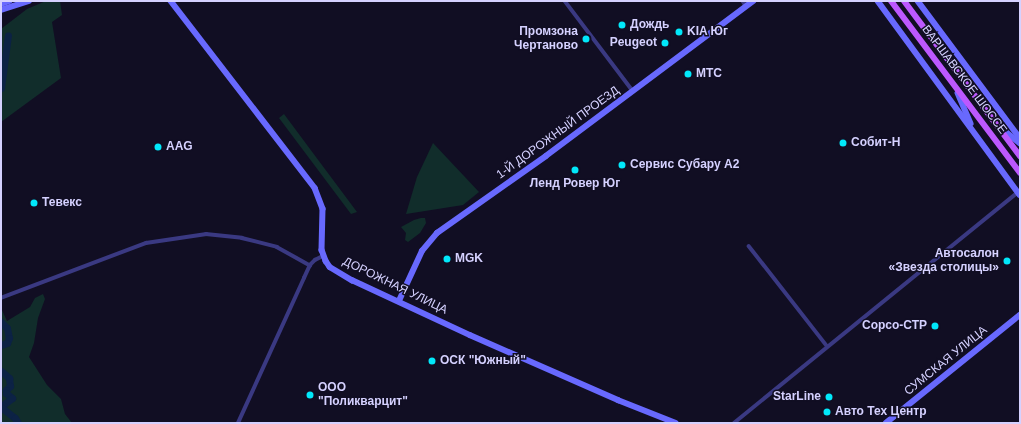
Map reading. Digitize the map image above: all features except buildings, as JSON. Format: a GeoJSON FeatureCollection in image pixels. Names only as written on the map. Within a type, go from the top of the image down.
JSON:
{"type":"FeatureCollection","features":[{"type":"Feature","properties":{"kind":"main road"},"geometry":{"type":"LineString","coordinates":[[1,4],[10,1]]}},
{"type":"Feature","properties":{"kind":"main road"},"geometry":{"type":"LineString","coordinates":[[1,11],[29,1]]}},
{"type":"Feature","properties":{"kind":"main road"},"geometry":{"type":"LineString","coordinates":[[171,1],[315,188],[323,209],[323,256]]}},
{"type":"Feature","properties":{"kind":"main road","name":"1-Й ДОРОЖНЫЙ ПРОЕЗД"},"geometry":{"type":"LineString","coordinates":[[399,301],[422,251],[437,233],[494,194],[633,91],[744,3],[753,1]]}},
{"type":"Feature","properties":{"kind":"main road"},"geometry":{"type":"LineString","coordinates":[[878,1],[1019,193]]}},
{"type":"Feature","properties":{"kind":"main road","name":"ВАРШАВСКОЕ ШОССЕ"},"geometry":{"type":"LineString","coordinates":[[891,1],[1020,173]]}},
{"type":"Feature","properties":{"kind":"main road","name":"ВАРШАВСКОЕ ШОССЕ"},"geometry":{"type":"LineString","coordinates":[[904,1],[1020,156]]}},
{"type":"Feature","properties":{"kind":"main road"},"geometry":{"type":"LineString","coordinates":[[918,1],[1020,138]]}},
{"type":"Feature","properties":{"kind":"main road"},"geometry":{"type":"LineString","coordinates":[[955,86],[976,133]]}},
{"type":"Feature","properties":{"kind":"main road"},"geometry":{"type":"LineString","coordinates":[[997,125],[1020,143]]}},
{"type":"Feature","properties":{"kind":"main road","name":"ДОРОЖНАЯ УЛИЦА"},"geometry":{"type":"LineString","coordinates":[[323,256],[330,267],[338,272],[399,301],[611,397],[676,423]]}},
{"type":"Feature","properties":{"kind":"main road","name":"СУМСКАЯ УЛИЦА"},"geometry":{"type":"LineString","coordinates":[[886,423],[1020,315]]}},
{"type":"Feature","properties":{"kind":"street"},"geometry":{"type":"LineString","coordinates":[[565,1],[633,91]]}},
{"type":"Feature","properties":{"kind":"street"},"geometry":{"type":"LineString","coordinates":[[734,423],[827,346],[1019,193]]}},
{"type":"Feature","properties":{"kind":"street"},"geometry":{"type":"LineString","coordinates":[[1,298],[146,243],[206,234],[242,238],[277,247],[310,265]]}},
{"type":"Feature","properties":{"kind":"street"},"geometry":{"type":"LineString","coordinates":[[749,246],[827,346]]}},
{"type":"Feature","properties":{"kind":"street"},"geometry":{"type":"LineString","coordinates":[[238,423],[310,265],[323,256]]}},
{"type":"Feature","properties":{"kind":"green space"},"geometry":{"type":"Polygon","coordinates":[[[46,1],[60,1],[62,15],[52,22],[61,78],[1,122],[1,29],[27,9],[46,1]]]}},
{"type":"Feature","properties":{"kind":"green space"},"geometry":{"type":"Polygon","coordinates":[[[284,114],[357,212],[351,214],[279,118],[284,114]]]}},
{"type":"Feature","properties":{"kind":"green space"},"geometry":{"type":"Polygon","coordinates":[[[433,143],[479,192],[463,205],[406,214],[417,177],[433,143]]]}},
{"type":"Feature","properties":{"kind":"green space"},"geometry":{"type":"Polygon","coordinates":[[[421,218],[425,218],[426,223],[420,233],[408,242],[405,240],[406,233],[401,227],[421,218]]]}},
{"type":"Feature","properties":{"kind":"green space"},"geometry":{"type":"Polygon","coordinates":[[[43,294],[45,299],[38,318],[34,343],[29,357],[47,385],[61,399],[65,414],[72,423],[1,423],[1,308],[7,321],[30,307],[35,298],[43,294]]]}},
{"type":"Feature","properties":{"kind":"waterway"},"geometry":{"type":"LineString","coordinates":[[1,88],[8,35]]}},
{"type":"Feature","properties":{"kind":"waterway"},"geometry":{"type":"LineString","coordinates":[[1,322],[7,328],[9,338],[7,343],[1,345]]}},
{"type":"Feature","properties":{"kind":"waterway"},"geometry":{"type":"LineString","coordinates":[[1,371],[9,378],[10,386],[6,390],[6,393],[12,398],[3,405],[2,408],[15,418],[18,423]]}},
{"type":"Feature","properties":{"kind":"place","name":"Дождь"},"geometry":{"type":"Point","coordinates":[622,25]}},
{"type":"Feature","properties":{"kind":"place","name":"KIA Юг"},"geometry":{"type":"Point","coordinates":[679,32]}},
{"type":"Feature","properties":{"kind":"place","name":"Промзона Чертаново"},"geometry":{"type":"Point","coordinates":[586,39]}},
{"type":"Feature","properties":{"kind":"place","name":"Peugeot"},"geometry":{"type":"Point","coordinates":[665,43]}},
{"type":"Feature","properties":{"kind":"place","name":"МТС"},"geometry":{"type":"Point","coordinates":[688,74]}},
{"type":"Feature","properties":{"kind":"place","name":"Собит-Н"},"geometry":{"type":"Point","coordinates":[843,143]}},
{"type":"Feature","properties":{"kind":"place","name":"AAG"},"geometry":{"type":"Point","coordinates":[158,147]}},
{"type":"Feature","properties":{"kind":"place","name":"Сервис Субару А2"},"geometry":{"type":"Point","coordinates":[622,165]}},
{"type":"Feature","properties":{"kind":"place","name":"Ленд Ровер Юг"},"geometry":{"type":"Point","coordinates":[575,170]}},
{"type":"Feature","properties":{"kind":"place","name":"Тевекс"},"geometry":{"type":"Point","coordinates":[34,203]}},
{"type":"Feature","properties":{"kind":"place","name":"MGK"},"geometry":{"type":"Point","coordinates":[447,259]}},
{"type":"Feature","properties":{"kind":"place","name":"Автосалон «Звезда столицы»"},"geometry":{"type":"Point","coordinates":[1007,261]}},
{"type":"Feature","properties":{"kind":"place","name":"Сорсо-СТР"},"geometry":{"type":"Point","coordinates":[935,326]}},
{"type":"Feature","properties":{"kind":"place","name":"ОСК \"Южный\""},"geometry":{"type":"Point","coordinates":[432,361]}},
{"type":"Feature","properties":{"kind":"place","name":"ООО \"Поликварцит\""},"geometry":{"type":"Point","coordinates":[310,395]}},
{"type":"Feature","properties":{"kind":"place","name":"StarLine"},"geometry":{"type":"Point","coordinates":[829,397]}},
{"type":"Feature","properties":{"kind":"place","name":"Авто Тех Центр"},"geometry":{"type":"Point","coordinates":[827,412]}}]}
